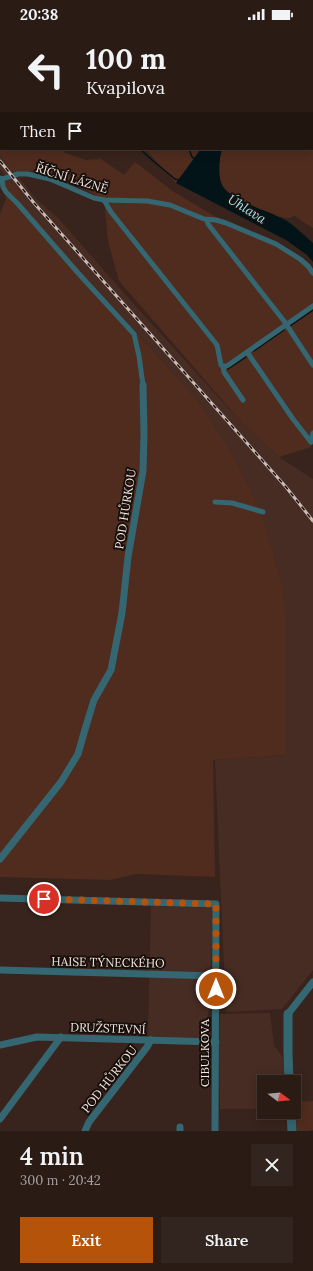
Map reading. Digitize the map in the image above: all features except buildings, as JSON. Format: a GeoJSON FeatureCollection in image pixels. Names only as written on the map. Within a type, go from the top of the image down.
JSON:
{"type":"FeatureCollection","features":[{"type":"Feature","properties":{"kind":"street","name":"ŘÍČNÍ LÁZNĚ"},"geometry":{"type":"LineString","coordinates":[[1,179],[18,174],[43,177],[94,198],[104,200],[147,201],[170,205],[207,220],[216,220],[226,223],[276,244],[300,259],[313,273]]}},
{"type":"Feature","properties":{"kind":"street","name":"POD HŮRKOU"},"geometry":{"type":"LineString","coordinates":[[0,859],[57,787],[78,754],[94,700],[111,670],[122,613],[128,557],[143,471],[144,433],[142,385],[139,356],[134,334],[6,192],[1,179]]}},
{"type":"Feature","properties":{"kind":"street"},"geometry":{"type":"LineString","coordinates":[[104,200],[111,212],[217,345],[224,372],[243,400]]}},
{"type":"Feature","properties":{"kind":"street"},"geometry":{"type":"LineString","coordinates":[[207,220],[208,224],[284,321],[313,365]]}},
{"type":"Feature","properties":{"kind":"street"},"geometry":{"type":"LineString","coordinates":[[223,366],[227,366],[313,306]]}},
{"type":"Feature","properties":{"kind":"street"},"geometry":{"type":"LineString","coordinates":[[247,352],[293,419],[311,442],[313,433]]}},
{"type":"Feature","properties":{"kind":"street"},"geometry":{"type":"LineString","coordinates":[[215,502],[232,503],[263,512]]}},
{"type":"Feature","properties":{"kind":"street","name":"CIBULKOVA"},"geometry":{"type":"LineString","coordinates":[[0,898],[216,904],[215,1131]]}},
{"type":"Feature","properties":{"kind":"street","name":"HAISE TÝNECKÉHO"},"geometry":{"type":"LineString","coordinates":[[0,970],[216,976]]}},
{"type":"Feature","properties":{"kind":"street"},"geometry":{"type":"LineString","coordinates":[[289,1075],[288,1014],[313,982]]}},
{"type":"Feature","properties":{"kind":"street","name":"DRUŽSTEVNÍ"},"geometry":{"type":"LineString","coordinates":[[0,1045],[37,1037],[216,1042]]}},
{"type":"Feature","properties":{"kind":"street"},"geometry":{"type":"LineString","coordinates":[[0,1119],[61,1037]]}},
{"type":"Feature","properties":{"kind":"street","name":"POD HŮRKOU"},"geometry":{"type":"LineString","coordinates":[[85,1131],[89,1122],[151,1040]]}},
{"type":"Feature","properties":{"kind":"street"},"geometry":{"type":"LineString","coordinates":[[291,1119],[292,1131]]}},
{"type":"Feature","properties":{"kind":"shaded area"},"geometry":{"type":"Polygon","coordinates":[[[0,150],[63,150],[65,153],[86,160],[101,159],[124,175],[135,162],[174,192],[226,223],[276,244],[300,259],[313,273],[313,437],[311,447],[279,457],[243,424],[119,281],[108,241],[104,200],[72,182],[51,173],[27,171],[14,173],[0,154],[0,150]]]}},
{"type":"Feature","properties":{"kind":"shaded area"},"geometry":{"type":"Polygon","coordinates":[[[146,150],[200,150],[176,183],[146,150]]]}},
{"type":"Feature","properties":{"kind":"shaded area"},"geometry":{"type":"Polygon","coordinates":[[[222,150],[313,150],[313,228],[294,215],[289,218],[283,218],[265,212],[228,192],[220,180],[220,158],[222,150]]]}},
{"type":"Feature","properties":{"kind":"shaded area"},"geometry":{"type":"Polygon","coordinates":[[[0,154],[35,198],[58,218],[243,424],[279,457],[313,479],[313,970],[282,1009],[226,1012],[215,760],[285,755],[283,587],[266,528],[252,493],[226,443],[199,402],[19,199],[18,192],[0,169],[0,154]]]}},
{"type":"Feature","properties":{"kind":"shaded area"},"geometry":{"type":"Polygon","coordinates":[[[8,179],[19,192],[19,199],[199,402],[226,443],[252,493],[266,528],[283,587],[285,617],[285,755],[213,760],[215,877],[136,874],[110,880],[0,877],[0,214],[6,199],[2,186],[8,179]]]}},
{"type":"Feature","properties":{"kind":"shaded area"},"geometry":{"type":"Polygon","coordinates":[[[151,906],[214,908],[207,1033],[199,1042],[151,1040],[148,1035],[151,906]]]}},
{"type":"Feature","properties":{"kind":"shaded area"},"geometry":{"type":"Polygon","coordinates":[[[270,1013],[274,1045],[283,1058],[284,1075],[257,1075],[257,1109],[220,1109],[220,1014],[270,1013]]]}},
{"type":"Feature","properties":{"kind":"shaded area"},"geometry":{"type":"Polygon","coordinates":[[[313,1101],[313,1130],[297,1131],[296,1119],[301,1119],[301,1102],[313,1101]]]}},
{"type":"Feature","properties":{"kind":"water","name":"Úhlava"},"geometry":{"type":"Polygon","coordinates":[[[200,150],[222,150],[219,163],[220,180],[224,188],[237,198],[280,217],[297,229],[313,243],[313,262],[307,255],[286,240],[176,183],[200,150]]]}},
{"type":"Feature","properties":{"kind":"waterway"},"geometry":{"type":"LineString","coordinates":[[141,150],[175,179],[179,180]]}},
{"type":"Feature","properties":{"kind":"waterway"},"geometry":{"type":"LineString","coordinates":[[189,150],[192,157],[196,159]]}},
{"type":"Feature","properties":{"kind":"waterway"},"geometry":{"type":"LineString","coordinates":[[290,326],[313,310]]}},
{"type":"Feature","properties":{"kind":"waterway"},"geometry":{"type":"LineString","coordinates":[[254,351],[284,330]]}},
{"type":"Feature","properties":{"kind":"waterway"},"geometry":{"type":"LineString","coordinates":[[228,369],[246,357]]}},
{"type":"Feature","properties":{"kind":"railway"},"geometry":{"type":"LineString","coordinates":[[0,161],[34,203],[286,487],[313,521]]}},
{"type":"Feature","properties":{"kind":"route"},"geometry":{"type":"LineString","coordinates":[[44,899],[216,904],[216,989]]}}]}
